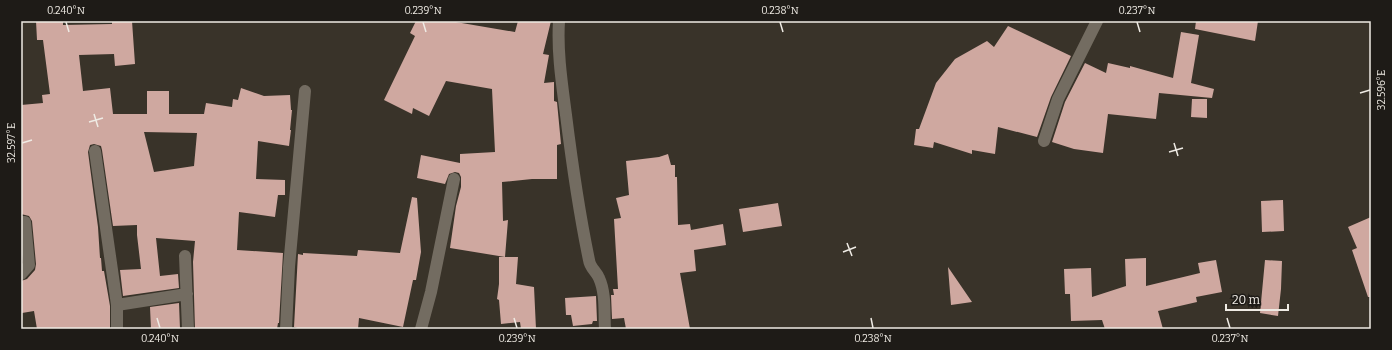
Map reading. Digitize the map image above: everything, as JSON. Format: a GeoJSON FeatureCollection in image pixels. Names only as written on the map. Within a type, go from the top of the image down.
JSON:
{"type":"FeatureCollection","features":[{"type":"Feature","properties":{"kind":"street"},"geometry":{"type":"LineString","coordinates":[[559,21],[558,38],[561,76],[570,148],[590,265],[599,276],[601,283],[605,329]]}},
{"type":"Feature","properties":{"kind":"street"},"geometry":{"type":"LineString","coordinates":[[1044,141],[1058,99],[1096,21]]}},
{"type":"Feature","properties":{"kind":"street"},"geometry":{"type":"LineString","coordinates":[[286,329],[289,267],[305,91]]}},
{"type":"Feature","properties":{"kind":"street"},"geometry":{"type":"LineString","coordinates":[[95,151],[116,305],[117,329]]}},
{"type":"Feature","properties":{"kind":"street"},"geometry":{"type":"LineString","coordinates":[[421,329],[431,292],[454,179]]}},
{"type":"Feature","properties":{"kind":"street"},"geometry":{"type":"LineString","coordinates":[[21,222],[25,222],[29,265],[21,274]]}},
{"type":"Feature","properties":{"kind":"street"},"geometry":{"type":"LineString","coordinates":[[185,256],[188,329]]}},
{"type":"Feature","properties":{"kind":"street"},"geometry":{"type":"LineString","coordinates":[[116,305],[187,294]]}},
{"type":"Feature","properties":{"kind":"building"},"geometry":{"type":"Polygon","coordinates":[[[36,21],[63,21],[63,25],[112,24],[112,22],[132,21],[135,64],[115,66],[114,54],[79,55],[83,91],[110,88],[113,114],[147,114],[147,91],[169,91],[169,114],[204,114],[206,103],[232,107],[233,99],[238,100],[241,88],[264,96],[290,95],[292,110],[289,146],[258,141],[256,179],[285,180],[285,195],[278,195],[275,217],[239,212],[237,250],[283,253],[279,323],[277,329],[195,329],[193,262],[195,241],[156,238],[160,276],[178,274],[179,288],[123,296],[120,270],[141,269],[137,225],[113,226],[102,150],[101,146],[94,144],[90,145],[88,152],[98,227],[100,258],[102,271],[104,271],[110,306],[110,329],[37,329],[34,311],[22,313],[21,281],[27,279],[35,270],[36,264],[32,221],[29,216],[21,214],[21,105],[43,103],[42,95],[50,94],[43,40],[37,40],[36,21]],[[144,132],[154,172],[194,166],[197,133],[144,132]]]}},
{"type":"Feature","properties":{"kind":"building"},"geometry":{"type":"Polygon","coordinates":[[[416,21],[450,21],[515,32],[518,21],[551,21],[543,54],[549,55],[544,83],[554,82],[554,101],[557,102],[561,144],[557,145],[557,179],[532,179],[502,182],[503,221],[508,220],[505,257],[450,248],[456,206],[461,187],[461,177],[459,173],[455,172],[449,174],[445,184],[417,178],[421,155],[460,163],[460,154],[495,152],[492,89],[446,81],[429,116],[413,108],[412,114],[384,100],[415,36],[410,33],[416,21]]]}},
{"type":"Feature","properties":{"kind":"building"},"geometry":{"type":"Polygon","coordinates":[[[1196,21],[1258,21],[1255,41],[1195,29],[1196,21]]]}},
{"type":"Feature","properties":{"kind":"building"},"geometry":{"type":"Polygon","coordinates":[[[1008,26],[1071,56],[1051,97],[1037,137],[998,127],[995,154],[972,150],[972,154],[934,142],[933,148],[914,145],[916,129],[919,129],[936,83],[955,59],[987,41],[994,47],[1008,26]]]}},
{"type":"Feature","properties":{"kind":"building"},"geometry":{"type":"Polygon","coordinates":[[[1181,32],[1199,35],[1191,83],[1214,89],[1212,98],[1159,93],[1156,119],[1108,114],[1103,153],[1074,149],[1052,142],[1065,102],[1085,63],[1106,73],[1108,63],[1130,68],[1130,66],[1173,78],[1181,32]]]}},
{"type":"Feature","properties":{"kind":"building"},"geometry":{"type":"Polygon","coordinates":[[[1192,99],[1207,99],[1207,118],[1191,117],[1192,99]]]}},
{"type":"Feature","properties":{"kind":"building"},"geometry":{"type":"Polygon","coordinates":[[[668,154],[671,165],[675,165],[675,177],[677,177],[678,225],[690,224],[691,230],[723,224],[726,245],[694,250],[696,271],[680,273],[690,329],[626,329],[624,318],[612,319],[611,295],[614,295],[613,289],[618,289],[614,219],[621,218],[616,198],[629,195],[626,161],[659,157],[668,154]]]}},
{"type":"Feature","properties":{"kind":"building"},"geometry":{"type":"Polygon","coordinates":[[[412,197],[417,198],[421,252],[416,280],[413,280],[403,327],[359,318],[358,329],[301,329],[294,327],[298,254],[357,256],[358,250],[400,253],[412,197]]]}},
{"type":"Feature","properties":{"kind":"building"},"geometry":{"type":"Polygon","coordinates":[[[1283,200],[1284,231],[1262,232],[1261,201],[1283,200]]]}},
{"type":"Feature","properties":{"kind":"building"},"geometry":{"type":"Polygon","coordinates":[[[778,203],[782,226],[743,232],[739,209],[778,203]]]}},
{"type":"Feature","properties":{"kind":"building"},"geometry":{"type":"Polygon","coordinates":[[[1371,217],[1371,297],[1368,297],[1352,250],[1357,248],[1348,227],[1371,217]]]}},
{"type":"Feature","properties":{"kind":"building"},"geometry":{"type":"Polygon","coordinates":[[[499,257],[518,257],[516,284],[534,287],[536,329],[521,329],[520,322],[501,324],[499,300],[497,299],[499,284],[499,257]]]}},
{"type":"Feature","properties":{"kind":"building"},"geometry":{"type":"Polygon","coordinates":[[[1146,258],[1146,286],[1200,273],[1198,263],[1216,260],[1222,292],[1196,297],[1197,302],[1158,311],[1163,329],[1105,329],[1102,320],[1071,321],[1070,294],[1065,294],[1064,269],[1091,268],[1092,297],[1126,286],[1125,259],[1146,258]]]}},
{"type":"Feature","properties":{"kind":"building"},"geometry":{"type":"Polygon","coordinates":[[[1265,260],[1282,261],[1278,316],[1260,313],[1265,260]]]}},
{"type":"Feature","properties":{"kind":"building"},"geometry":{"type":"Polygon","coordinates":[[[948,267],[972,302],[951,305],[948,267]]]}},
{"type":"Feature","properties":{"kind":"building"},"geometry":{"type":"Polygon","coordinates":[[[596,296],[597,321],[593,321],[592,324],[573,326],[571,315],[566,315],[565,298],[596,296]]]}},
{"type":"Feature","properties":{"kind":"building"},"geometry":{"type":"Polygon","coordinates":[[[179,303],[180,329],[151,329],[150,307],[179,303]]]}}]}
